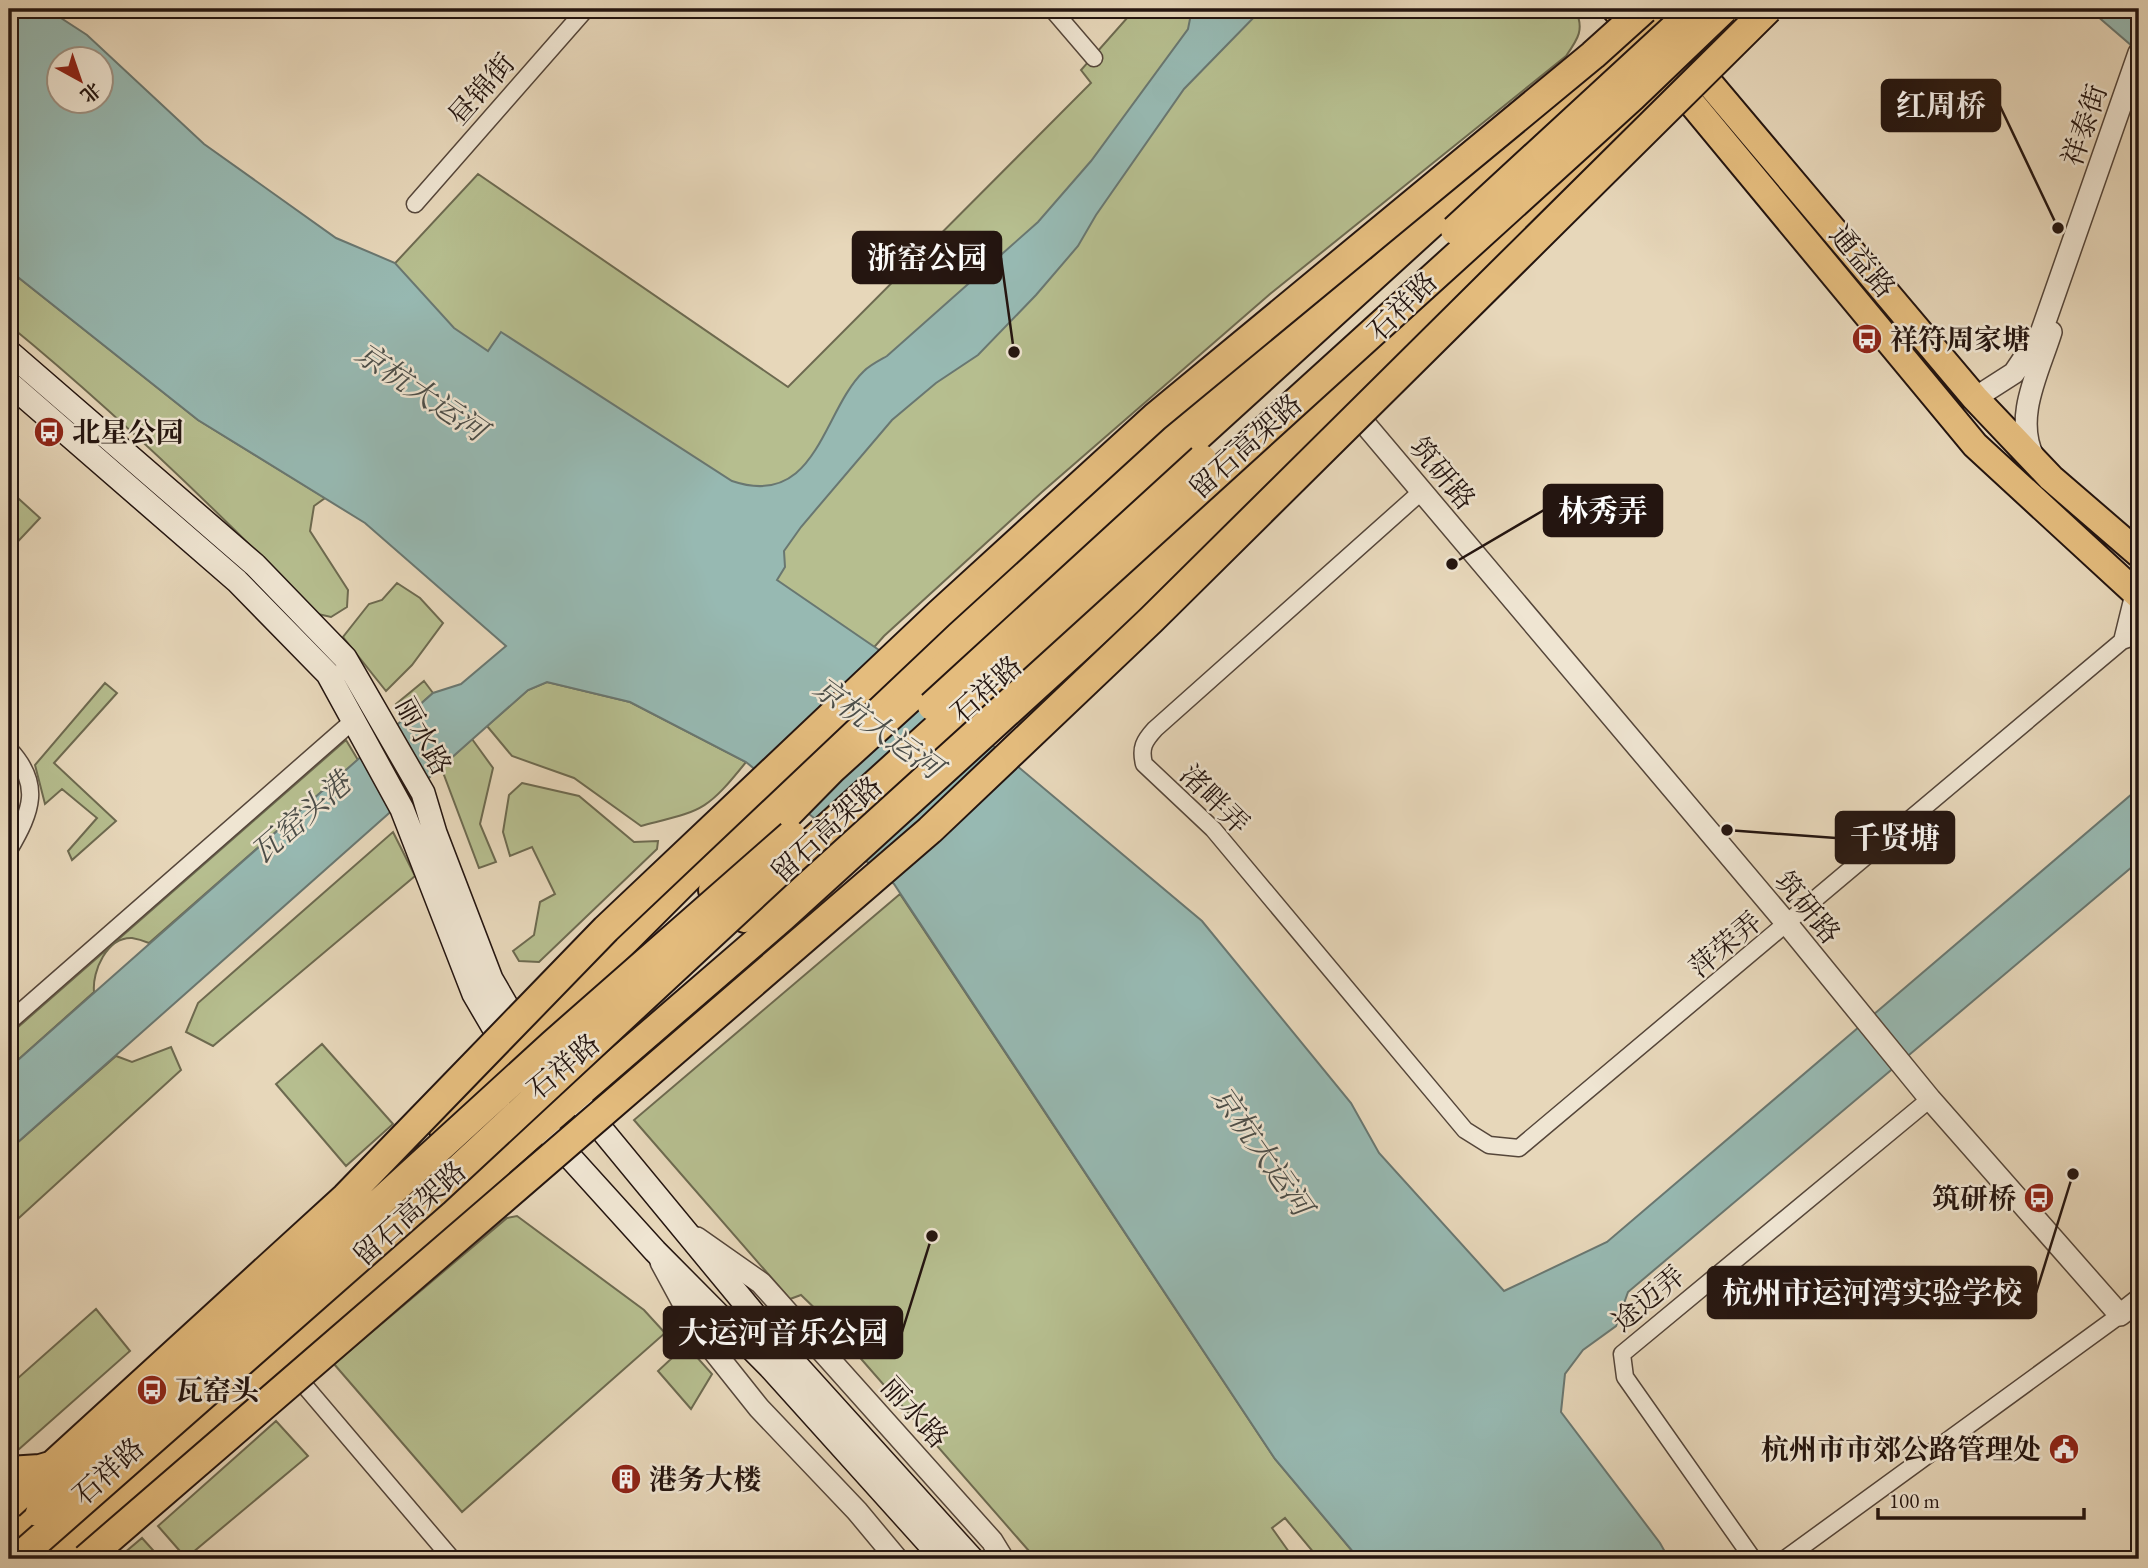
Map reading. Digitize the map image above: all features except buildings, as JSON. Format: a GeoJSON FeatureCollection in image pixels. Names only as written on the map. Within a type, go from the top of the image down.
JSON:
{"type":"FeatureCollection","features":[{"type":"Feature","properties":{"kind":"highway","name":"留石高架路"},"geometry":{"type":"LineString","coordinates":[[15,1550],[181,1388],[659,950],[774,851],[1695,9]]}},
{"type":"Feature","properties":{"kind":"highway","name":"留石高架路"},"geometry":{"type":"LineString","coordinates":[[15,1550],[434,1192],[1330,369],[1632,97],[1724,9]]}},
{"type":"Feature","properties":{"kind":"highway","name":"留石高架路"},"geometry":{"type":"LineString","coordinates":[[86,1559],[930,830],[1151,620],[1768,9]]}},
{"type":"Feature","properties":{"kind":"highway","name":"留石高架路"},"geometry":{"type":"LineString","coordinates":[[9,1505],[327,1215],[606,929],[949,605],[1165,409],[1593,55],[1653,18]]}},
{"type":"Feature","properties":{"kind":"highway"},"geometry":{"type":"LineString","coordinates":[[659,950],[732,869],[831,770],[1339,304],[1501,160]]}},
{"type":"Feature","properties":{"kind":"highway"},"geometry":{"type":"LineString","coordinates":[[655,989],[866,821],[1429,299],[1569,185]]}},
{"type":"Feature","properties":{"kind":"highway"},"geometry":{"type":"LineString","coordinates":[[9,1471],[40,1469],[92,1451],[131,1427],[181,1388]]}},
{"type":"Feature","properties":{"kind":"main road","name":"通益路"},"geometry":{"type":"LineString","coordinates":[[1615,9],[1653,18],[1975,398],[2037,463],[2139,554]]}},
{"type":"Feature","properties":{"kind":"main road","name":"石祥路"},"geometry":{"type":"LineString","coordinates":[[56,1559],[542,1126],[784,917],[840,863],[1348,404],[1747,9]]}},
{"type":"Feature","properties":{"kind":"main road","name":"通益路"},"geometry":{"type":"LineString","coordinates":[[1653,18],[1674,82],[1859,306],[1975,444],[2137,594]]}},
{"type":"Feature","properties":{"kind":"main road","name":"石祥路"},"geometry":{"type":"LineString","coordinates":[[15,1550],[250,1315],[444,1129],[519,1048],[654,911],[752,819],[1293,326],[1501,160],[1653,18]]}},
{"type":"Feature","properties":{"kind":"main road"},"geometry":{"type":"LineString","coordinates":[[1859,306],[1910,322]]}},
{"type":"Feature","properties":{"kind":"main road","name":"丽水路"},"geometry":{"type":"LineString","coordinates":[[9,352],[255,565],[345,658],[423,793],[435,833],[519,1048],[542,1126],[655,1251],[770,1367],[943,1559]]}},
{"type":"Feature","properties":{"kind":"main road","name":"丽水路"},"geometry":{"type":"LineString","coordinates":[[9,383],[237,581],[328,674],[402,809],[474,994],[519,1048],[576,1098],[791,1359],[972,1559]]}},
{"type":"Feature","properties":{"kind":"street","name":"昼锦街"},"geometry":{"type":"LineString","coordinates":[[415,204],[586,9]]}},
{"type":"Feature","properties":{"kind":"street"},"geometry":{"type":"LineString","coordinates":[[1052,9],[1094,58]]}},
{"type":"Feature","properties":{"kind":"street","name":"祥泰街"},"geometry":{"type":"LineString","coordinates":[[1975,398],[2014,373],[2041,333],[2138,56]]}},
{"type":"Feature","properties":{"kind":"street","name":"祥泰街"},"geometry":{"type":"LineString","coordinates":[[2037,463],[2030,450],[2025,419],[2058,313],[2055,296]]}},
{"type":"Feature","properties":{"kind":"street","name":"筑研路"},"geometry":{"type":"LineString","coordinates":[[1348,404],[1788,925],[1930,1100],[2120,1315]]}},
{"type":"Feature","properties":{"kind":"street","name":"渚畔弄"},"geometry":{"type":"LineString","coordinates":[[1422,491],[1155,729],[1145,740],[1141,752],[1144,764],[1213,829],[1465,1130],[1489,1145],[1520,1148]]}},
{"type":"Feature","properties":{"kind":"street"},"geometry":{"type":"LineString","coordinates":[[2122,641],[2137,594]]}},
{"type":"Feature","properties":{"kind":"street","name":"萍荣弄"},"geometry":{"type":"LineString","coordinates":[[1520,1148],[2122,641],[2139,635]]}},
{"type":"Feature","properties":{"kind":"street"},"geometry":{"type":"LineString","coordinates":[[9,1022],[354,720]]}},
{"type":"Feature","properties":{"kind":"street"},"geometry":{"type":"LineString","coordinates":[[9,749],[23,764],[33,793],[18,835],[9,850]]}},
{"type":"Feature","properties":{"kind":"street","name":"途迈弄"},"geometry":{"type":"LineString","coordinates":[[1753,1559],[1625,1377],[1622,1354],[1930,1100]]}},
{"type":"Feature","properties":{"kind":"street","name":"丽水路"},"geometry":{"type":"LineString","coordinates":[[682,1228],[761,1283],[992,1541],[1003,1559]]}},
{"type":"Feature","properties":{"kind":"street","name":"丽水路"},"geometry":{"type":"LineString","coordinates":[[655,1251],[700,1334],[759,1408],[857,1511],[897,1559]]}},
{"type":"Feature","properties":{"kind":"street"},"geometry":{"type":"LineString","coordinates":[[1785,1559],[2139,1300]]}},
{"type":"Feature","properties":{"kind":"street"},"geometry":{"type":"LineString","coordinates":[[281,1358],[452,1559]]}},
{"type":"Feature","properties":{"kind":"green space"},"geometry":{"type":"Polygon","coordinates":[[[1135,9],[1575,9],[1580,28],[1577,39],[1566,56],[1270,294],[1042,492],[884,636],[854,670],[346,316],[478,174],[788,387],[1091,83],[1081,70],[1135,9]]]}},
{"type":"Feature","properties":{"kind":"green space"},"geometry":{"type":"Polygon","coordinates":[[[9,270],[198,420],[325,498],[314,506],[310,531],[348,590],[347,607],[331,617],[318,614],[168,465],[9,325],[9,270]]]}},
{"type":"Feature","properties":{"kind":"green space"},"geometry":{"type":"Polygon","coordinates":[[[9,490],[40,518],[9,551],[9,490]]]}},
{"type":"Feature","properties":{"kind":"green space"},"geometry":{"type":"Polygon","coordinates":[[[397,583],[420,598],[443,623],[412,665],[386,691],[343,637],[369,604],[382,600],[397,583]]]}},
{"type":"Feature","properties":{"kind":"green space"},"geometry":{"type":"Polygon","coordinates":[[[424,681],[433,693],[404,719],[396,704],[424,681]]]}},
{"type":"Feature","properties":{"kind":"green space"},"geometry":{"type":"Polygon","coordinates":[[[547,682],[630,702],[746,762],[721,791],[701,807],[641,826],[574,778],[512,756],[487,726],[528,690],[547,682]]]}},
{"type":"Feature","properties":{"kind":"green space"},"geometry":{"type":"Polygon","coordinates":[[[105,683],[117,693],[54,763],[116,821],[72,860],[68,851],[97,818],[62,789],[45,804],[35,765],[105,683]]]}},
{"type":"Feature","properties":{"kind":"green space"},"geometry":{"type":"Polygon","coordinates":[[[472,739],[493,768],[480,824],[496,862],[479,868],[441,767],[472,739]]]}},
{"type":"Feature","properties":{"kind":"green space"},"geometry":{"type":"Polygon","coordinates":[[[346,740],[358,760],[149,943],[132,938],[123,939],[108,949],[99,965],[94,992],[9,1068],[9,1035],[346,740]]]}},
{"type":"Feature","properties":{"kind":"green space"},"geometry":{"type":"Polygon","coordinates":[[[522,783],[579,796],[634,842],[658,841],[657,849],[539,962],[519,961],[513,951],[534,935],[540,902],[555,894],[532,847],[510,856],[503,832],[509,795],[522,783]]]}},
{"type":"Feature","properties":{"kind":"green space"},"geometry":{"type":"Polygon","coordinates":[[[393,832],[415,876],[213,1046],[186,1032],[198,1003],[393,832]]]}},
{"type":"Feature","properties":{"kind":"green space"},"geometry":{"type":"Polygon","coordinates":[[[900,894],[1275,1459],[1359,1559],[1319,1559],[1285,1518],[1272,1528],[1294,1559],[1036,1559],[828,1321],[801,1295],[790,1299],[634,1120],[900,894]]]}},
{"type":"Feature","properties":{"kind":"green space"},"geometry":{"type":"Polygon","coordinates":[[[322,1044],[393,1124],[346,1166],[276,1084],[322,1044]]]}},
{"type":"Feature","properties":{"kind":"green space"},"geometry":{"type":"Polygon","coordinates":[[[171,1047],[181,1070],[9,1227],[9,1150],[116,1056],[132,1062],[171,1047]]]}},
{"type":"Feature","properties":{"kind":"green space"},"geometry":{"type":"Polygon","coordinates":[[[517,1216],[644,1310],[665,1333],[462,1512],[334,1364],[507,1218],[517,1216]]]}},
{"type":"Feature","properties":{"kind":"green space"},"geometry":{"type":"Polygon","coordinates":[[[96,1309],[130,1351],[9,1458],[9,1371],[17,1379],[96,1309]]]}},
{"type":"Feature","properties":{"kind":"green space"},"geometry":{"type":"Polygon","coordinates":[[[686,1345],[712,1374],[691,1409],[658,1371],[686,1345]]]}},
{"type":"Feature","properties":{"kind":"green space"},"geometry":{"type":"Polygon","coordinates":[[[276,1421],[308,1456],[186,1558],[158,1526],[276,1421]]]}},
{"type":"Feature","properties":{"kind":"green space"},"geometry":{"type":"Polygon","coordinates":[[[142,1538],[161,1559],[117,1559],[142,1538]]]}},
{"type":"Feature","properties":{"kind":"water"},"geometry":{"type":"Polygon","coordinates":[[[9,9],[47,9],[99,46],[46,46],[46,116],[116,116],[116,62],[204,144],[336,238],[395,263],[454,328],[488,351],[501,332],[732,481],[760,486],[783,482],[800,469],[814,452],[850,388],[864,371],[887,356],[1038,222],[1091,161],[1188,29],[1190,19],[1185,9],[1262,9],[1184,89],[1096,215],[1078,246],[1036,295],[978,355],[936,383],[892,420],[801,527],[784,551],[785,567],[777,580],[879,650],[1202,921],[1351,1103],[1379,1153],[1504,1291],[1607,1242],[2139,788],[2139,861],[1628,1292],[1616,1326],[1583,1350],[1565,1374],[1561,1412],[1660,1543],[1669,1559],[1359,1559],[1275,1459],[894,884],[746,762],[630,702],[547,682],[528,690],[9,1150],[9,1068],[433,693],[461,684],[506,646],[365,523],[198,420],[9,270],[9,9]]]}},
{"type":"Feature","properties":{"kind":"water"},"geometry":{"type":"Polygon","coordinates":[[[2089,9],[2135,9],[2139,12],[2139,52],[2089,9]]]}},
{"type":"Feature","properties":{"kind":"place","name":"红周桥"},"geometry":{"type":"Point","coordinates":[2058,228]}},
{"type":"Feature","properties":{"kind":"place","name":"祥符周家塘"},"geometry":{"type":"Point","coordinates":[1867,339]}},
{"type":"Feature","properties":{"kind":"place","name":"浙窑公园"},"geometry":{"type":"Point","coordinates":[1014,352]}},
{"type":"Feature","properties":{"kind":"place","name":"北星公园"},"geometry":{"type":"Point","coordinates":[49,432]}},
{"type":"Feature","properties":{"kind":"place","name":"林秀弄"},"geometry":{"type":"Point","coordinates":[1452,564]}},
{"type":"Feature","properties":{"kind":"place","name":"千贤塘"},"geometry":{"type":"Point","coordinates":[1727,830]}},
{"type":"Feature","properties":{"kind":"place","name":"杭州市运河湾实验学校"},"geometry":{"type":"Point","coordinates":[2073,1174]}},
{"type":"Feature","properties":{"kind":"place","name":"筑研桥"},"geometry":{"type":"Point","coordinates":[2039,1198]}},
{"type":"Feature","properties":{"kind":"place","name":"大运河音乐公园"},"geometry":{"type":"Point","coordinates":[932,1236]}},
{"type":"Feature","properties":{"kind":"place","name":"瓦窑头"},"geometry":{"type":"Point","coordinates":[152,1390]}},
{"type":"Feature","properties":{"kind":"place","name":"杭州市市郊公路管理处"},"geometry":{"type":"Point","coordinates":[2064,1449]}},
{"type":"Feature","properties":{"kind":"place","name":"港务大楼"},"geometry":{"type":"Point","coordinates":[626,1479]}},
{"type":"Feature","properties":{"kind":"water label","name":"京杭大运河"},"geometry":{"type":"Point","coordinates":[421,392]}},
{"type":"Feature","properties":{"kind":"water label","name":"京杭大运河"},"geometry":{"type":"Point","coordinates":[878,728]}},
{"type":"Feature","properties":{"kind":"water label","name":"瓦窑头港"},"geometry":{"type":"Point","coordinates":[301,818]}},
{"type":"Feature","properties":{"kind":"water label","name":"京杭大运河"},"geometry":{"type":"Point","coordinates":[1262,1151]}}]}
